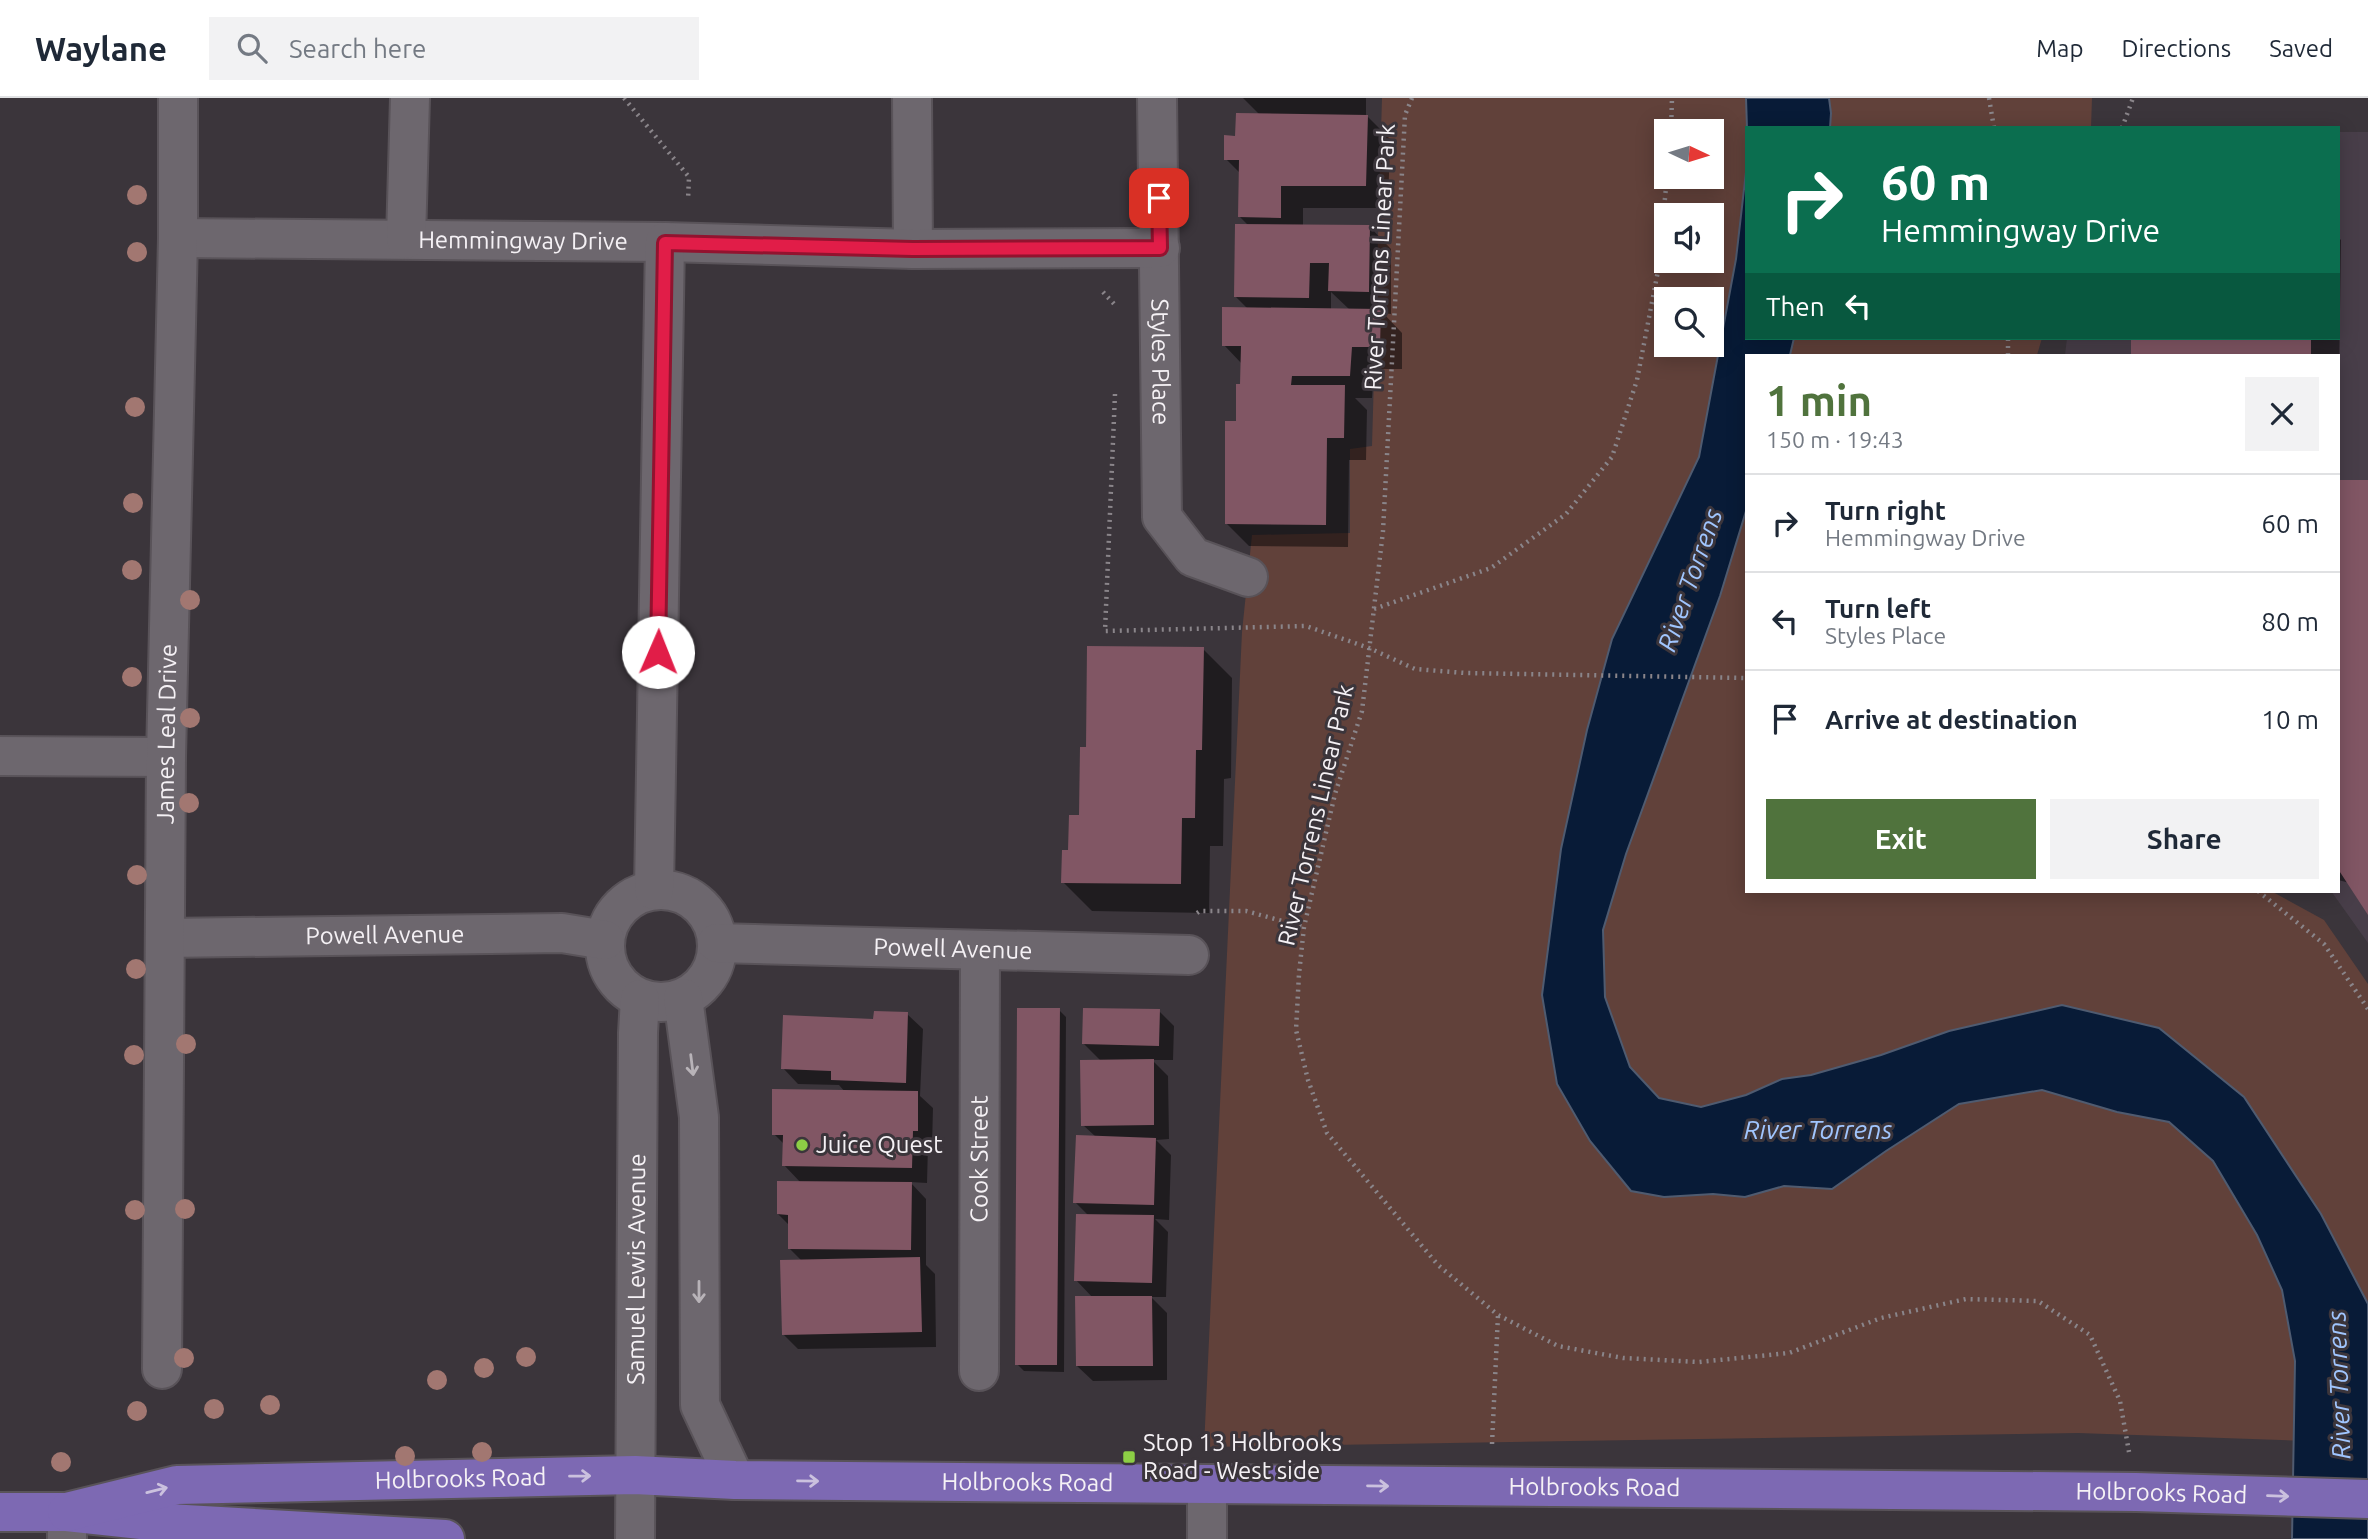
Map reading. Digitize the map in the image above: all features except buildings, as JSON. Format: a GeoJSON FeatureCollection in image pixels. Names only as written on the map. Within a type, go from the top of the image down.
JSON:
{"type":"FeatureCollection","features":[{"type":"Feature","properties":{"kind":"main road","name":"Holbrooks Road"},"geometry":{"type":"LineString","coordinates":[[67,1526],[177,1485],[635,1475],[736,1480],[2136,1492],[2368,1499]]}},
{"type":"Feature","properties":{"kind":"main road","name":"Holbrooks Road"},"geometry":{"type":"LineString","coordinates":[[0,1511],[67,1526],[169,1523],[445,1539]]}},
{"type":"Feature","properties":{"kind":"street","name":"James Leal Drive"},"geometry":{"type":"LineString","coordinates":[[162,1369],[166,757],[178,238],[178,98]]}},
{"type":"Feature","properties":{"kind":"street"},"geometry":{"type":"LineString","coordinates":[[406,240],[410,98]]}},
{"type":"Feature","properties":{"kind":"street"},"geometry":{"type":"LineString","coordinates":[[912,98],[913,249]]}},
{"type":"Feature","properties":{"kind":"street","name":"Styles Place"},"geometry":{"type":"LineString","coordinates":[[1157,98],[1162,517],[1193,557],[1248,577]]}},
{"type":"Feature","properties":{"kind":"street","name":"Hemmingway Drive"},"geometry":{"type":"LineString","coordinates":[[178,238],[665,243],[913,249],[1160,248]]}},
{"type":"Feature","properties":{"kind":"street"},"geometry":{"type":"LineString","coordinates":[[654,890],[665,243]]}},
{"type":"Feature","properties":{"kind":"street"},"geometry":{"type":"LineString","coordinates":[[0,756],[166,757]]}},
{"type":"Feature","properties":{"kind":"street"},"geometry":{"type":"LineString","coordinates":[[654,890],[673,891],[690,897],[704,909],[713,925],[717,943],[715,960],[709,975],[698,988],[683,998],[669,1002],[640,999],[625,989],[612,975],[604,940],[610,922],[621,906],[636,895],[654,890]]}},
{"type":"Feature","properties":{"kind":"street","name":"Powell Avenue"},"geometry":{"type":"LineString","coordinates":[[165,939],[562,933],[604,940]]}},
{"type":"Feature","properties":{"kind":"street","name":"Powell Avenue"},"geometry":{"type":"LineString","coordinates":[[717,943],[1189,955]]}},
{"type":"Feature","properties":{"kind":"street","name":"Cook Street"},"geometry":{"type":"LineString","coordinates":[[979,1371],[980,950]]}},
{"type":"Feature","properties":{"kind":"street"},"geometry":{"type":"LineString","coordinates":[[683,998],[699,1116],[700,1405],[736,1480]]}},
{"type":"Feature","properties":{"kind":"street","name":"Samuel Lewis Avenue"},"geometry":{"type":"LineString","coordinates":[[635,1539],[640,999]]}},
{"type":"Feature","properties":{"kind":"street"},"geometry":{"type":"LineString","coordinates":[[1207,1484],[1207,1539]]}},
{"type":"Feature","properties":{"kind":"path"},"geometry":{"type":"LineString","coordinates":[[624,98],[689,177],[687,205]]}},
{"type":"Feature","properties":{"kind":"path","name":"River Torrens Linear Park"},"geometry":{"type":"LineString","coordinates":[[1412,98],[1405,115],[1383,531],[1362,711],[1335,794],[1304,927],[1296,1030],[1308,1080],[1327,1133],[1438,1265],[1498,1315],[1558,1346],[1623,1358],[1699,1362],[1789,1353],[1881,1318],[1966,1299],[2038,1301],[2090,1335],[2120,1401],[2136,1492]]}},
{"type":"Feature","properties":{"kind":"path"},"geometry":{"type":"LineString","coordinates":[[1671,119],[1672,98]]}},
{"type":"Feature","properties":{"kind":"path"},"geometry":{"type":"LineString","coordinates":[[1989,98],[1994,126]]}},
{"type":"Feature","properties":{"kind":"path"},"geometry":{"type":"LineString","coordinates":[[2123,126],[2133,98]]}},
{"type":"Feature","properties":{"kind":"path"},"geometry":{"type":"LineString","coordinates":[[1374,609],[1492,569],[1566,514],[1612,457],[1637,380],[1658,271],[1666,189]]}},
{"type":"Feature","properties":{"kind":"path"},"geometry":{"type":"LineString","coordinates":[[1369,648],[1415,669],[1465,673],[1745,678]]}},
{"type":"Feature","properties":{"kind":"path"},"geometry":{"type":"LineString","coordinates":[[2260,893],[2324,944],[2368,1009]]}},
{"type":"Feature","properties":{"kind":"path"},"geometry":{"type":"LineString","coordinates":[[1491,1488],[1498,1315]]}},
{"type":"Feature","properties":{"kind":"shaded area"},"geometry":{"type":"Polygon","coordinates":[[[1382,98],[2092,98],[2091,126],[1745,126],[1745,340],[2041,340],[2037,354],[1745,354],[1745,893],[2275,893],[2324,920],[2368,984],[2368,1443],[2078,1433],[1204,1447],[1242,632],[1252,535],[1350,533],[1350,449],[1372,446],[1382,98]]]}},
{"type":"Feature","properties":{"kind":"shaded area"},"geometry":{"type":"Polygon","coordinates":[[[2340,132],[2368,132],[2368,943],[2332,893],[2340,893],[2340,354],[2065,354],[2067,340],[2340,340],[2340,132]]]}},
{"type":"Feature","properties":{"kind":"water"},"geometry":{"type":"Polygon","coordinates":[[[1746,98],[1829,98],[1830,126],[1747,126],[1746,98]]]}},
{"type":"Feature","properties":{"kind":"water","name":"River Torrens"},"geometry":{"type":"Polygon","coordinates":[[[1745,181],[1745,340],[1794,340],[1790,354],[1745,354],[1745,514],[1720,596],[1626,854],[1603,930],[1605,997],[1630,1067],[1659,1098],[1701,1107],[1746,1095],[1782,1079],[1811,1075],[1881,1055],[1949,1031],[2062,1005],[2159,1028],[2244,1097],[2321,1214],[2368,1304],[2368,1539],[2292,1539],[2295,1361],[2282,1290],[2257,1235],[2213,1161],[2169,1122],[2117,1112],[2042,1090],[1959,1104],[1832,1189],[1784,1186],[1745,1197],[1713,1194],[1664,1197],[1631,1191],[1590,1141],[1557,1084],[1542,995],[1561,849],[1587,730],[1612,639],[1699,457],[1718,357],[1724,357],[1724,323],[1736,259],[1745,181]]]}},
{"type":"Feature","properties":{"kind":"place","name":"Juice Quest"},"geometry":{"type":"Point","coordinates":[802,1145]}},
{"type":"Feature","properties":{"kind":"place","name":"Stop 13 Holbrooks Road - West side"},"geometry":{"type":"Point","coordinates":[1129,1457]}},
{"type":"Feature","properties":{"kind":"route"},"geometry":{"type":"LineString","coordinates":[[658,652],[665,243],[913,249],[1160,248],[1159,198]]}}]}
